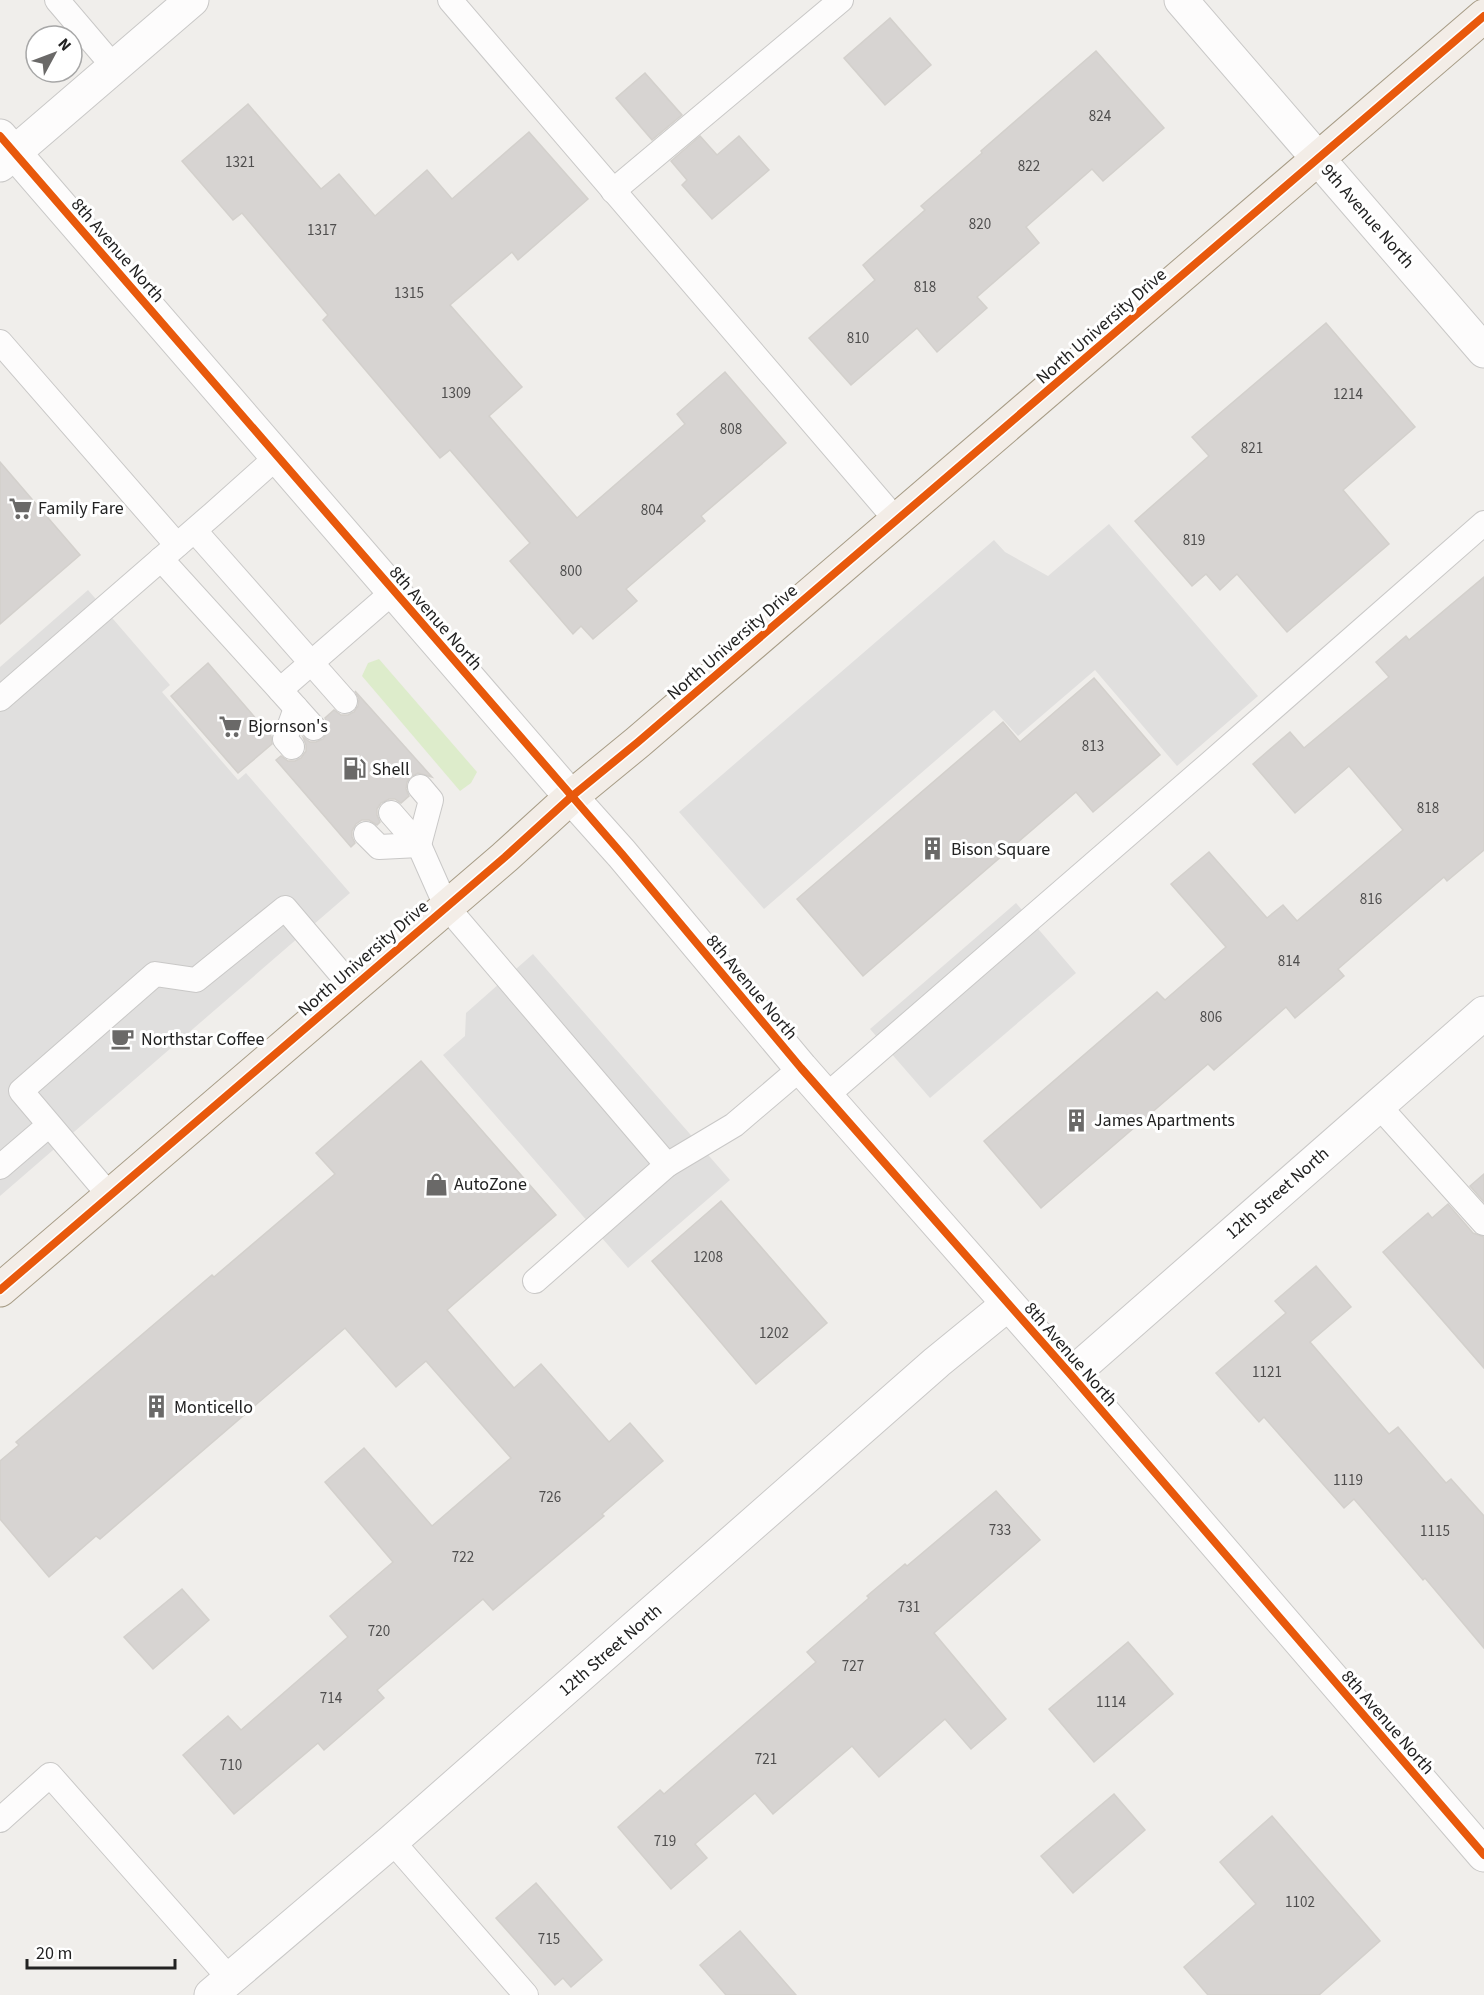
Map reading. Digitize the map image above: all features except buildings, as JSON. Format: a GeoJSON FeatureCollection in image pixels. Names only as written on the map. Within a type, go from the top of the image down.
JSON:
{"type":"FeatureCollection","features":[{"type":"Feature","properties":{"kind":"main road","name":"North University Drive"},"geometry":{"type":"LineString","coordinates":[[0,1290],[505,857],[571,797],[639,742],[1484,16]]}},
{"type":"Feature","properties":{"kind":"street"},"geometry":{"type":"LineString","coordinates":[[5,151],[114,67],[192,0]]}},
{"type":"Feature","properties":{"kind":"street","name":"9th Avenue North"},"geometry":{"type":"LineString","coordinates":[[1181,0],[1484,351]]}},
{"type":"Feature","properties":{"kind":"street","name":"8th Avenue North"},"geometry":{"type":"LineString","coordinates":[[5,151],[278,456],[622,854],[801,1068],[1071,1375],[1484,1856]]}},
{"type":"Feature","properties":{"kind":"street","name":"12th Street North"},"geometry":{"type":"LineString","coordinates":[[1071,1375],[1484,1012]]}},
{"type":"Feature","properties":{"kind":"street","name":"12th Street North"},"geometry":{"type":"LineString","coordinates":[[220,1987],[393,1841],[937,1362],[1008,1304]]}},
{"type":"Feature","properties":{"kind":"lane"},"geometry":{"type":"LineString","coordinates":[[57,0],[114,67]]}},
{"type":"Feature","properties":{"kind":"lane"},"geometry":{"type":"LineString","coordinates":[[450,0],[897,521]]}},
{"type":"Feature","properties":{"kind":"lane"},"geometry":{"type":"LineString","coordinates":[[613,191],[841,0]]}},
{"type":"Feature","properties":{"kind":"lane"},"geometry":{"type":"LineString","coordinates":[[0,342],[178,545],[288,699],[314,728]]}},
{"type":"Feature","properties":{"kind":"lane"},"geometry":{"type":"LineString","coordinates":[[0,699],[278,456]]}},
{"type":"Feature","properties":{"kind":"lane"},"geometry":{"type":"LineString","coordinates":[[826,1096],[1484,523]]}},
{"type":"Feature","properties":{"kind":"lane"},"geometry":{"type":"LineString","coordinates":[[178,545],[311,662],[345,701]]}},
{"type":"Feature","properties":{"kind":"lane"},"geometry":{"type":"LineString","coordinates":[[292,747],[285,739],[288,699],[311,662],[394,591]]}},
{"type":"Feature","properties":{"kind":"lane"},"geometry":{"type":"LineString","coordinates":[[419,845],[430,800],[420,787]]}},
{"type":"Feature","properties":{"kind":"lane"},"geometry":{"type":"LineString","coordinates":[[391,813],[419,845],[446,906],[667,1166]]}},
{"type":"Feature","properties":{"kind":"lane"},"geometry":{"type":"LineString","coordinates":[[366,834],[379,847],[419,845]]}},
{"type":"Feature","properties":{"kind":"lane"},"geometry":{"type":"LineString","coordinates":[[110,1196],[21,1091],[156,974],[196,980],[285,908],[353,988]]}},
{"type":"Feature","properties":{"kind":"lane"},"geometry":{"type":"LineString","coordinates":[[535,1281],[667,1166],[734,1125],[801,1068]]}},
{"type":"Feature","properties":{"kind":"lane"},"geometry":{"type":"LineString","coordinates":[[1378,1105],[1484,1223]]}},
{"type":"Feature","properties":{"kind":"lane"},"geometry":{"type":"LineString","coordinates":[[0,1167],[50,1125]]}},
{"type":"Feature","properties":{"kind":"lane"},"geometry":{"type":"LineString","coordinates":[[0,1820],[50,1775],[220,1987]]}},
{"type":"Feature","properties":{"kind":"lane"},"geometry":{"type":"LineString","coordinates":[[393,1841],[526,1995]]}},
{"type":"Feature","properties":{"kind":"green space"},"geometry":{"type":"Polygon","coordinates":[[[379,659],[477,772],[471,783],[460,791],[362,676],[368,663],[379,659]]]}},
{"type":"Feature","properties":{"kind":"shaded area"},"geometry":{"type":"Polygon","coordinates":[[[1109,524],[1258,696],[1177,766],[1095,670],[1018,736],[994,710],[764,909],[679,812],[994,540],[1005,552],[1048,576],[1109,524]]]}},
{"type":"Feature","properties":{"kind":"shaded area"},"geometry":{"type":"Polygon","coordinates":[[[88,590],[170,685],[162,692],[238,780],[246,773],[350,893],[0,1196],[0,667],[88,590]]]}},
{"type":"Feature","properties":{"kind":"shaded area"},"geometry":{"type":"Polygon","coordinates":[[[1016,903],[1076,973],[930,1098],[870,1029],[1016,903]]]}},
{"type":"Feature","properties":{"kind":"shaded area"},"geometry":{"type":"Polygon","coordinates":[[[533,954],[730,1180],[628,1268],[443,1055],[465,1036],[466,1013],[533,954]]]}},
{"type":"Feature","properties":{"kind":"cycle path"},"geometry":{"type":"LineString","coordinates":[[0,1290],[505,857],[571,797],[1484,16]]}},
{"type":"Feature","properties":{"kind":"cycle path"},"geometry":{"type":"LineString","coordinates":[[0,136],[622,854],[801,1068],[1071,1375],[1484,1855]]}},
{"type":"Feature","properties":{"kind":"place","name":"Family Fare"},"geometry":{"type":"Point","coordinates":[20,508]}},
{"type":"Feature","properties":{"kind":"place","name":"Bjornson's"},"geometry":{"type":"Point","coordinates":[230,726]}},
{"type":"Feature","properties":{"kind":"place","name":"Shell"},"geometry":{"type":"Point","coordinates":[354,769]}},
{"type":"Feature","properties":{"kind":"place","name":"Bison Square"},"geometry":{"type":"Point","coordinates":[933,849]}},
{"type":"Feature","properties":{"kind":"place","name":"Northstar Coffee"},"geometry":{"type":"Point","coordinates":[123,1039]}},
{"type":"Feature","properties":{"kind":"place","name":"James Apartments"},"geometry":{"type":"Point","coordinates":[1076,1120]}},
{"type":"Feature","properties":{"kind":"place","name":"AutoZone"},"geometry":{"type":"Point","coordinates":[436,1184]}},
{"type":"Feature","properties":{"kind":"place","name":"Monticello"},"geometry":{"type":"Point","coordinates":[156,1407]}}]}
